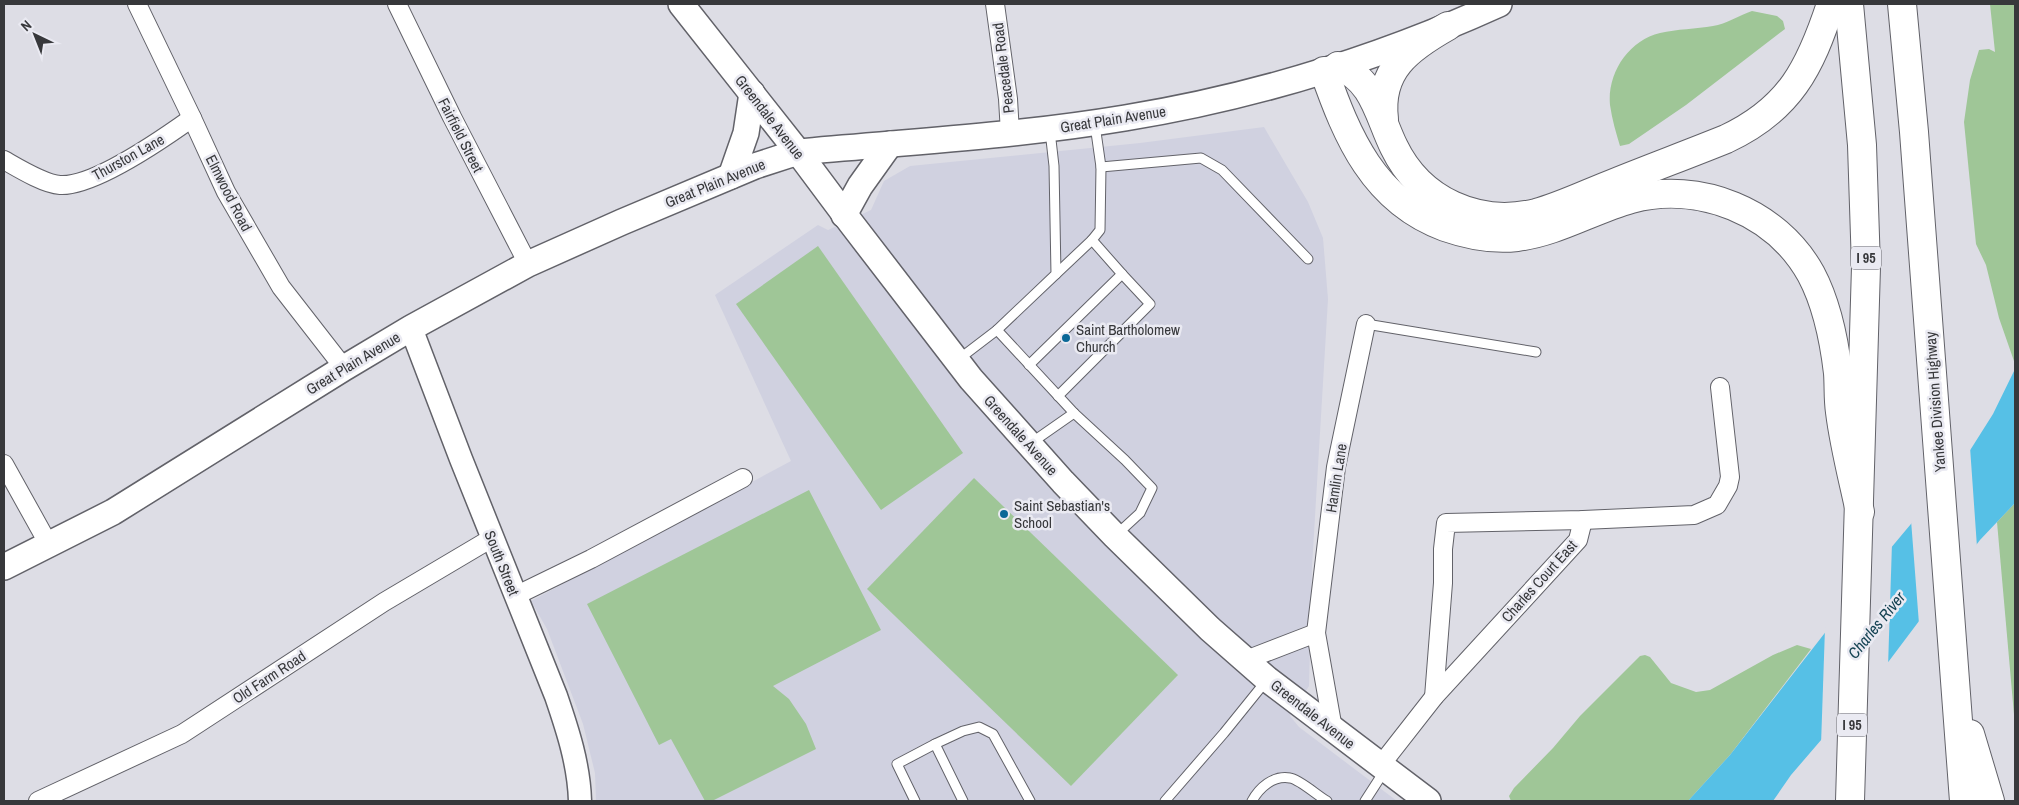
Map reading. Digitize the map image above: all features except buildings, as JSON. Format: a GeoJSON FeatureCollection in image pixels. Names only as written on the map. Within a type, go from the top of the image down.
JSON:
{"type":"FeatureCollection","features":[{"type":"Feature","properties":{"kind":"highway"},"geometry":{"type":"LineString","coordinates":[[1831,4],[1814,50],[1799,78],[1778,104],[1753,124],[1726,139],[1538,212],[1516,217],[1493,217],[1472,213],[1453,206],[1433,195],[1416,180],[1400,159],[1376,103],[1365,86],[1354,73],[1331,69],[1347,128],[1374,175],[1390,194],[1409,208],[1428,220],[1450,229],[1474,236],[1516,237],[1545,231],[1630,199],[1658,194],[1672,194],[1700,196],[1726,203],[1749,213],[1779,235],[1797,254],[1810,274],[1827,315],[1838,374],[1840,411],[1860,512]]}},
{"type":"Feature","properties":{"kind":"highway","name":"I 95"},"geometry":{"type":"LineString","coordinates":[[1849,4],[1861,138],[1865,237],[1860,512],[1850,799]]}},
{"type":"Feature","properties":{"kind":"highway","name":"Yankee Division Highway"},"geometry":{"type":"LineString","coordinates":[[1902,4],[1912,109],[1964,801]]}},
{"type":"Feature","properties":{"kind":"highway"},"geometry":{"type":"LineString","coordinates":[[1389,135],[1384,121],[1383,101],[1387,83],[1396,66],[1417,44],[1448,26]]}},
{"type":"Feature","properties":{"kind":"highway"},"geometry":{"type":"LineString","coordinates":[[1956,690],[1990,801]]}},
{"type":"Feature","properties":{"kind":"main road","name":"Greendale Avenue"},"geometry":{"type":"LineString","coordinates":[[681,4],[798,152],[956,360],[1029,445],[1115,536],[1210,628],[1267,679],[1428,801]]}},
{"type":"Feature","properties":{"kind":"main road","name":"Great Plain Avenue"},"geometry":{"type":"LineString","coordinates":[[4,567],[49,546],[113,512],[344,368],[411,328],[528,264],[755,166],[798,152],[1050,129],[1095,123],[1216,101],[1270,88],[1331,69],[1448,26],[1499,4]]}},
{"type":"Feature","properties":{"kind":"main road"},"geometry":{"type":"LineString","coordinates":[[731,176],[746,134],[752,93]]}},
{"type":"Feature","properties":{"kind":"main road"},"geometry":{"type":"LineString","coordinates":[[844,215],[860,186],[890,144]]}},
{"type":"Feature","properties":{"kind":"street","name":"Elmwood Road"},"geometry":{"type":"LineString","coordinates":[[137,4],[226,192],[281,288],[344,368]]}},
{"type":"Feature","properties":{"kind":"street","name":"Fairfield Street"},"geometry":{"type":"LineString","coordinates":[[397,4],[452,117],[528,264]]}},
{"type":"Feature","properties":{"kind":"street","name":"Peacedale Road"},"geometry":{"type":"LineString","coordinates":[[995,4],[1008,98],[1010,133]]}},
{"type":"Feature","properties":{"kind":"street","name":"Thurston Lane"},"geometry":{"type":"LineString","coordinates":[[4,160],[43,180],[60,185],[82,182],[159,142],[192,118]]}},
{"type":"Feature","properties":{"kind":"street","name":"Hamlin Lane"},"geometry":{"type":"LineString","coordinates":[[1333,729],[1316,633],[1336,467],[1366,324]]}},
{"type":"Feature","properties":{"kind":"street","name":"South Street"},"geometry":{"type":"LineString","coordinates":[[411,328],[492,538],[556,696],[570,736],[576,764],[580,801]]}},
{"type":"Feature","properties":{"kind":"street","name":"Charles Court East"},"geometry":{"type":"LineString","coordinates":[[1382,768],[1434,696],[1578,540],[1582,520],[1694,515],[1717,505],[1728,486],[1730,477],[1720,387]]}},
{"type":"Feature","properties":{"kind":"street"},"geometry":{"type":"LineString","coordinates":[[4,464],[49,546]]}},
{"type":"Feature","properties":{"kind":"street"},"geometry":{"type":"LineString","coordinates":[[515,596],[743,478]]}},
{"type":"Feature","properties":{"kind":"street"},"geometry":{"type":"LineString","coordinates":[[1434,696],[1446,523],[1582,520]]}},
{"type":"Feature","properties":{"kind":"street","name":"Old Farm Road"},"geometry":{"type":"LineString","coordinates":[[38,801],[182,734],[384,602],[492,538]]}},
{"type":"Feature","properties":{"kind":"street"},"geometry":{"type":"LineString","coordinates":[[1246,660],[1316,633]]}},
{"type":"Feature","properties":{"kind":"lane"},"geometry":{"type":"LineString","coordinates":[[956,360],[997,330],[1092,240],[1100,230],[1101,167],[1095,123]]}},
{"type":"Feature","properties":{"kind":"lane"},"geometry":{"type":"LineString","coordinates":[[1050,129],[1054,166],[1056,274]]}},
{"type":"Feature","properties":{"kind":"lane"},"geometry":{"type":"LineString","coordinates":[[1101,167],[1201,158],[1222,170],[1308,259]]}},
{"type":"Feature","properties":{"kind":"lane"},"geometry":{"type":"LineString","coordinates":[[1058,396],[1150,304],[1092,240]]}},
{"type":"Feature","properties":{"kind":"lane"},"geometry":{"type":"LineString","coordinates":[[1029,365],[1122,274]]}},
{"type":"Feature","properties":{"kind":"lane"},"geometry":{"type":"LineString","coordinates":[[1366,324],[1536,352]]}},
{"type":"Feature","properties":{"kind":"lane"},"geometry":{"type":"LineString","coordinates":[[997,330],[1074,414],[1125,460],[1152,488],[1140,513],[1115,536]]}},
{"type":"Feature","properties":{"kind":"lane"},"geometry":{"type":"LineString","coordinates":[[1029,445],[1074,414]]}},
{"type":"Feature","properties":{"kind":"lane"},"geometry":{"type":"LineString","coordinates":[[1164,801],[1224,733],[1267,679]]}},
{"type":"Feature","properties":{"kind":"lane"},"geometry":{"type":"LineString","coordinates":[[916,801],[897,764],[963,731],[979,727],[993,734],[1030,801]]}},
{"type":"Feature","properties":{"kind":"lane"},"geometry":{"type":"LineString","coordinates":[[935,744],[960,800]]}},
{"type":"Feature","properties":{"kind":"lane"},"geometry":{"type":"LineString","coordinates":[[1365,801],[1382,768]]}},
{"type":"Feature","properties":{"kind":"lane"},"geometry":{"type":"LineString","coordinates":[[1252,801],[1258,791],[1276,778],[1291,778],[1327,801]]}},
{"type":"Feature","properties":{"kind":"shaded area","name":"Saint Sebastian's School"},"geometry":{"type":"Polygon","coordinates":[[[1264,127],[1308,202],[1323,238],[1328,299],[1312,567],[1309,686],[1290,716],[1299,727],[1397,801],[596,801],[595,773],[583,724],[547,629],[531,601],[791,461],[715,295],[818,225],[828,230],[871,210],[884,181],[910,166],[1140,143],[1264,127]]]}},
{"type":"Feature","properties":{"kind":"green space"},"geometry":{"type":"Polygon","coordinates":[[[1990,4],[2015,4],[2015,364],[1999,318],[1986,265],[1976,244],[1964,122],[1970,80],[1979,50],[1989,49],[1995,52],[1990,4]]]}},
{"type":"Feature","properties":{"kind":"green space"},"geometry":{"type":"Polygon","coordinates":[[[1752,11],[1777,16],[1783,21],[1785,29],[1686,105],[1629,144],[1620,146],[1610,105],[1610,93],[1616,70],[1630,50],[1649,37],[1660,33],[1718,25],[1752,11]]]}},
{"type":"Feature","properties":{"kind":"green space"},"geometry":{"type":"Polygon","coordinates":[[[818,246],[963,453],[881,510],[736,304],[818,246]]]}},
{"type":"Feature","properties":{"kind":"green space"},"geometry":{"type":"Polygon","coordinates":[[[974,478],[1178,675],[1071,786],[867,589],[974,478]]]}},
{"type":"Feature","properties":{"kind":"green space"},"geometry":{"type":"Polygon","coordinates":[[[809,490],[881,630],[773,686],[789,699],[806,724],[816,749],[712,801],[705,801],[671,739],[659,745],[587,604],[809,490]]]}},
{"type":"Feature","properties":{"kind":"green space"},"geometry":{"type":"Polygon","coordinates":[[[2015,503],[2015,726],[1997,522],[2015,503]]]}},
{"type":"Feature","properties":{"kind":"green space"},"geometry":{"type":"Polygon","coordinates":[[[1797,645],[1811,649],[1730,755],[1688,801],[1511,801],[1509,796],[1514,788],[1553,748],[1580,716],[1640,656],[1650,657],[1671,683],[1696,692],[1710,690],[1773,655],[1797,645]]]}},
{"type":"Feature","properties":{"kind":"water","name":"Charles River"},"geometry":{"type":"Polygon","coordinates":[[[2015,369],[2015,503],[1980,540],[1889,661],[1791,775],[1773,801],[1688,801],[1730,755],[1890,549],[1962,463],[1993,414],[2015,369]]]}},
{"type":"Feature","properties":{"kind":"pier"},"geometry":{"type":"Polygon","coordinates":[[[1970,447],[1977,547],[1946,594],[1919,624],[1911,520],[1935,493],[1970,447]]]}},
{"type":"Feature","properties":{"kind":"pier"},"geometry":{"type":"Polygon","coordinates":[[[1892,543],[1888,667],[1821,745],[1825,628],[1859,582],[1892,543]]]}},
{"type":"Feature","properties":{"kind":"place","name":"Saint Bartholomew Church"},"geometry":{"type":"Point","coordinates":[1066,338]}},
{"type":"Feature","properties":{"kind":"place","name":"Saint Sebastian's School"},"geometry":{"type":"Point","coordinates":[1004,514]}}]}
